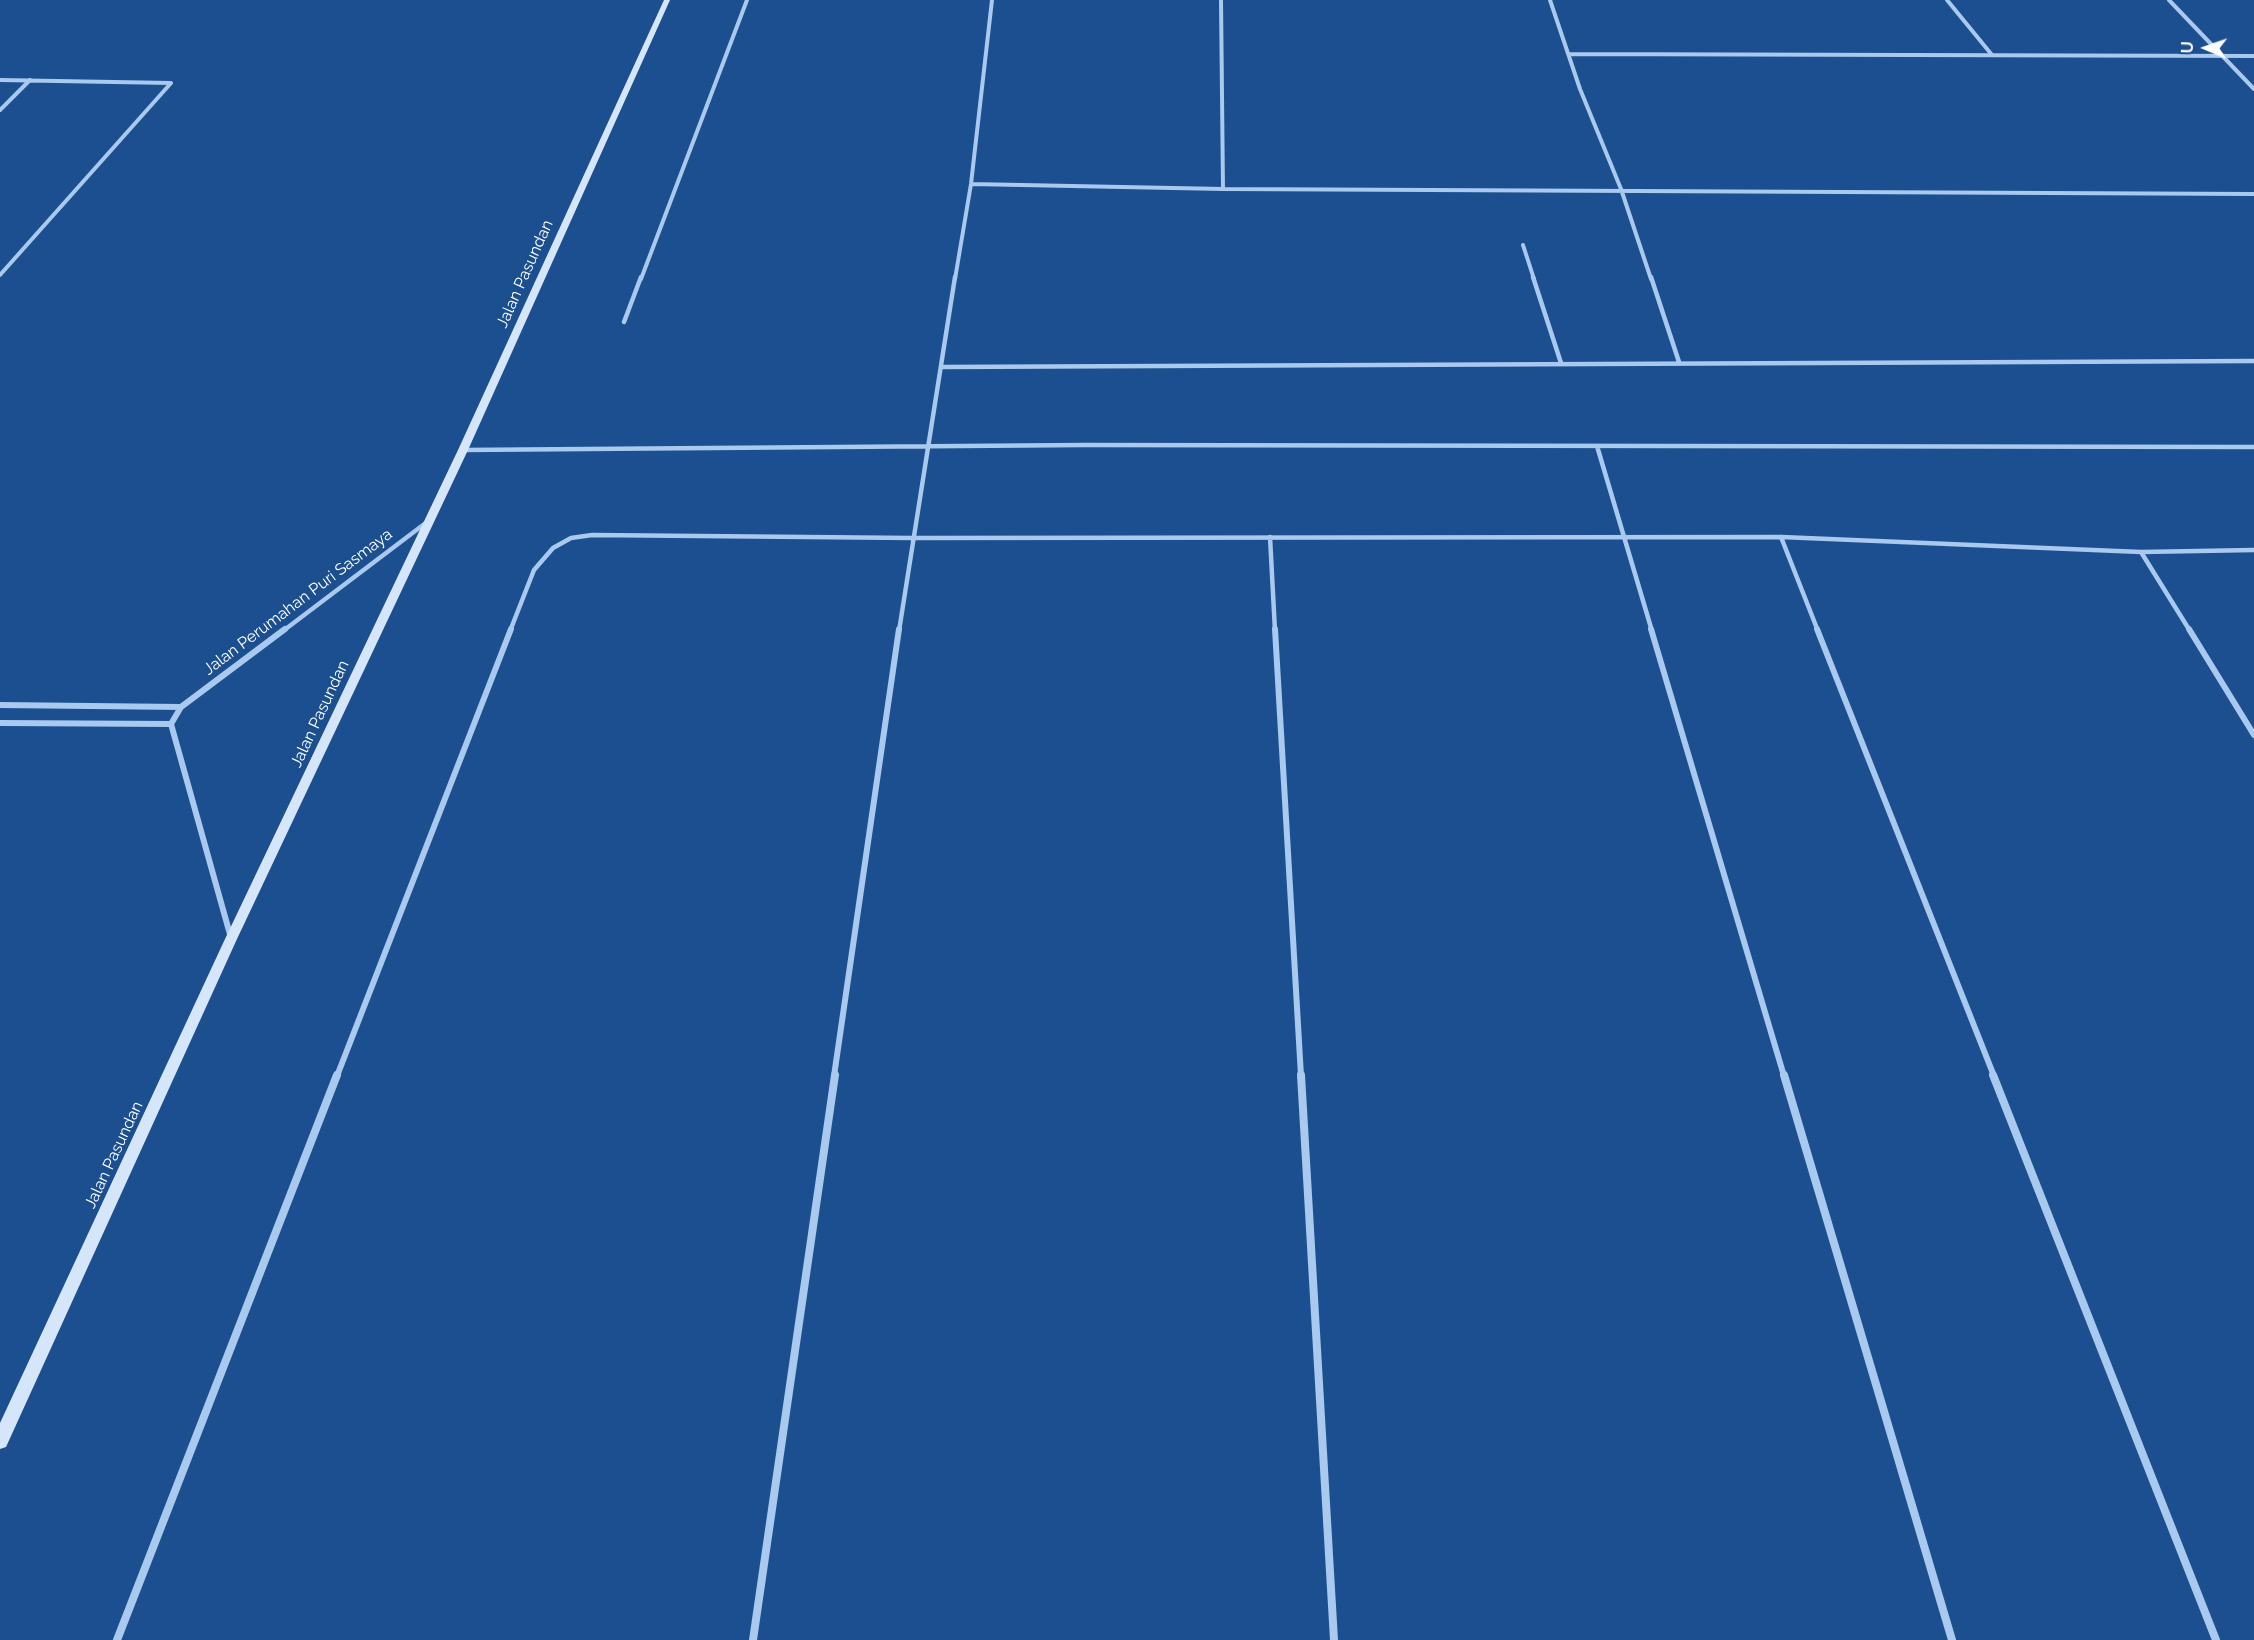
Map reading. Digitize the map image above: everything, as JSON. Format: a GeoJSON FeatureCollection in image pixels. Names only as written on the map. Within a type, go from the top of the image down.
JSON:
{"type":"FeatureCollection","features":[{"type":"Feature","properties":{"kind":"street","name":"Jalan Pasundan"},"geometry":{"type":"LineString","coordinates":[[0,1441],[231,939],[431,520],[667,0]]}},
{"type":"Feature","properties":{"kind":"street"},"geometry":{"type":"LineString","coordinates":[[624,322],[747,0]]}},
{"type":"Feature","properties":{"kind":"street"},"geometry":{"type":"LineString","coordinates":[[753,1640],[912,538],[971,184],[992,0]]}},
{"type":"Feature","properties":{"kind":"street"},"geometry":{"type":"LineString","coordinates":[[1221,0],[1223,189]]}},
{"type":"Feature","properties":{"kind":"street"},"geometry":{"type":"LineString","coordinates":[[1550,0],[1568,54],[1621,189],[1679,362]]}},
{"type":"Feature","properties":{"kind":"street"},"geometry":{"type":"LineString","coordinates":[[1947,0],[1992,55]]}},
{"type":"Feature","properties":{"kind":"street"},"geometry":{"type":"LineString","coordinates":[[2169,0],[2254,89]]}},
{"type":"Feature","properties":{"kind":"street"},"geometry":{"type":"LineString","coordinates":[[1568,54],[2254,56]]}},
{"type":"Feature","properties":{"kind":"street"},"geometry":{"type":"LineString","coordinates":[[0,80],[171,83],[0,274]]}},
{"type":"Feature","properties":{"kind":"street"},"geometry":{"type":"LineString","coordinates":[[0,110],[30,80]]}},
{"type":"Feature","properties":{"kind":"street"},"geometry":{"type":"LineString","coordinates":[[971,184],[1223,189],[1621,189],[2254,194]]}},
{"type":"Feature","properties":{"kind":"street"},"geometry":{"type":"LineString","coordinates":[[1523,245],[1562,363]]}},
{"type":"Feature","properties":{"kind":"street"},"geometry":{"type":"LineString","coordinates":[[941,367],[2254,361]]}},
{"type":"Feature","properties":{"kind":"street"},"geometry":{"type":"LineString","coordinates":[[463,450],[928,446],[2254,447]]}},
{"type":"Feature","properties":{"kind":"street"},"geometry":{"type":"LineString","coordinates":[[1597,446],[1952,1640]]}},
{"type":"Feature","properties":{"kind":"street","name":"Jalan Perumahan Puri Sasmaya"},"geometry":{"type":"LineString","coordinates":[[171,724],[182,707],[431,520]]}},
{"type":"Feature","properties":{"kind":"street"},"geometry":{"type":"LineString","coordinates":[[117,1640],[534,570],[553,548],[571,538],[592,535],[912,538],[1624,539],[1781,537],[2141,552],[2254,550]]}},
{"type":"Feature","properties":{"kind":"street"},"geometry":{"type":"LineString","coordinates":[[1270,537],[1334,1640]]}},
{"type":"Feature","properties":{"kind":"street"},"geometry":{"type":"LineString","coordinates":[[1781,537],[2216,1640]]}},
{"type":"Feature","properties":{"kind":"street"},"geometry":{"type":"LineString","coordinates":[[2141,552],[2254,735]]}},
{"type":"Feature","properties":{"kind":"street"},"geometry":{"type":"LineString","coordinates":[[0,705],[182,707]]}},
{"type":"Feature","properties":{"kind":"street"},"geometry":{"type":"LineString","coordinates":[[0,723],[171,724],[231,939]]}}]}
